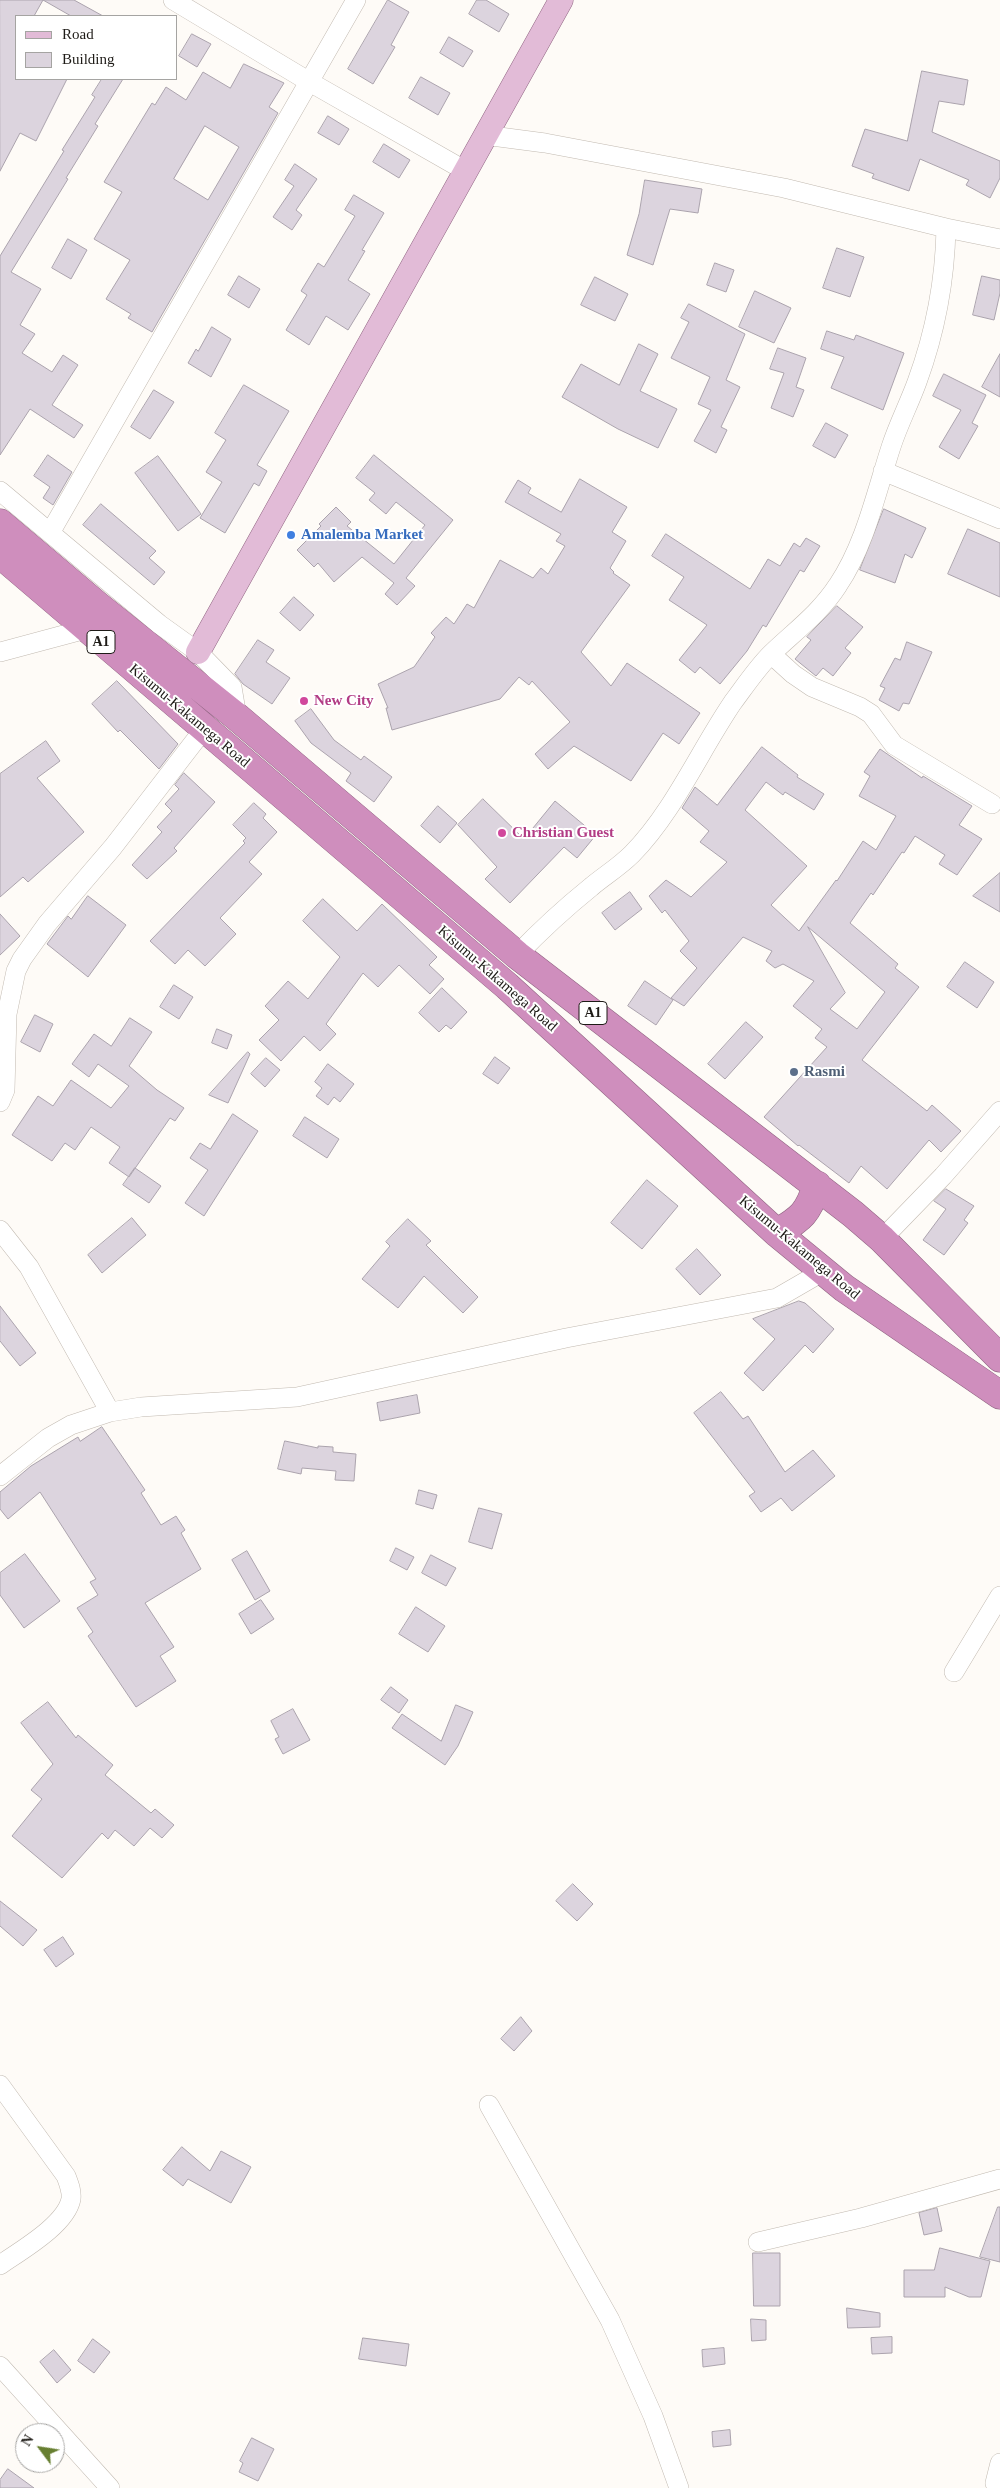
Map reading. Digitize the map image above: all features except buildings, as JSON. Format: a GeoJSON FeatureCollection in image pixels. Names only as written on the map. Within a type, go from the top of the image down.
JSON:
{"type":"FeatureCollection","features":[{"type":"Feature","properties":{"kind":"highway","name":"Kisumu-Kakamega Road"},"geometry":{"type":"LineString","coordinates":[[0,523],[96,605],[237,717],[517,955],[817,1185],[882,1239],[1000,1358]]}},
{"type":"Feature","properties":{"kind":"highway","name":"Kisumu-Kakamega Road"},"geometry":{"type":"LineString","coordinates":[[0,554],[507,986],[822,1272],[1000,1395]]}},
{"type":"Feature","properties":{"kind":"highway"},"geometry":{"type":"LineString","coordinates":[[777,1233],[804,1215],[810,1207],[817,1185]]}},
{"type":"Feature","properties":{"kind":"main road"},"geometry":{"type":"LineString","coordinates":[[198,652],[464,170],[561,0]]}},
{"type":"Feature","properties":{"kind":"street"},"geometry":{"type":"LineString","coordinates":[[173,0],[308,82],[464,170]]}},
{"type":"Feature","properties":{"kind":"street"},"geometry":{"type":"LineString","coordinates":[[50,534],[356,0]]}},
{"type":"Feature","properties":{"kind":"street"},"geometry":{"type":"LineString","coordinates":[[484,135],[545,143],[784,188],[946,228],[1000,239]]}},
{"type":"Feature","properties":{"kind":"street"},"geometry":{"type":"LineString","coordinates":[[517,955],[560,913],[631,855],[645,840],[662,817],[733,702],[771,654],[808,623],[839,584],[849,567],[876,497],[896,430],[917,382],[935,326],[943,274],[946,228]]}},
{"type":"Feature","properties":{"kind":"street"},"geometry":{"type":"LineString","coordinates":[[883,471],[1000,519]]}},
{"type":"Feature","properties":{"kind":"street"},"geometry":{"type":"LineString","coordinates":[[0,491],[159,624],[198,652],[232,687],[237,717]]}},
{"type":"Feature","properties":{"kind":"street"},"geometry":{"type":"LineString","coordinates":[[0,652],[86,629]]}},
{"type":"Feature","properties":{"kind":"street"},"geometry":{"type":"LineString","coordinates":[[771,654],[793,674],[812,687],[860,707],[871,714],[894,745],[992,804]]}},
{"type":"Feature","properties":{"kind":"street"},"geometry":{"type":"LineString","coordinates":[[0,1102],[5,1090],[7,1014],[16,971],[22,959],[47,924],[113,847],[204,728]]}},
{"type":"Feature","properties":{"kind":"street"},"geometry":{"type":"LineString","coordinates":[[882,1239],[943,1176],[1000,1112]]}},
{"type":"Feature","properties":{"kind":"street"},"geometry":{"type":"LineString","coordinates":[[0,1230],[28,1267],[110,1412]]}},
{"type":"Feature","properties":{"kind":"street"},"geometry":{"type":"LineString","coordinates":[[0,1476],[48,1438],[71,1425],[110,1412],[141,1407],[297,1397],[566,1338],[777,1298],[822,1272]]}},
{"type":"Feature","properties":{"kind":"street"},"geometry":{"type":"LineString","coordinates":[[954,1672],[1000,1596]]}},
{"type":"Feature","properties":{"kind":"street"},"geometry":{"type":"LineString","coordinates":[[0,2084],[66,2176],[71,2191],[70,2201],[46,2233],[0,2265]]}},
{"type":"Feature","properties":{"kind":"street"},"geometry":{"type":"LineString","coordinates":[[489,2105],[610,2320],[653,2416],[679,2488]]}},
{"type":"Feature","properties":{"kind":"street"},"geometry":{"type":"LineString","coordinates":[[758,2242],[861,2218],[1000,2179]]}},
{"type":"Feature","properties":{"kind":"street"},"geometry":{"type":"LineString","coordinates":[[0,2366],[110,2488]]}},
{"type":"Feature","properties":{"kind":"street"},"geometry":{"type":"LineString","coordinates":[[996,2486],[1000,2462]]}},
{"type":"Feature","properties":{"kind":"place","name":"Amalemba Market"},"geometry":{"type":"Point","coordinates":[291,535]}},
{"type":"Feature","properties":{"kind":"place","name":"New City"},"geometry":{"type":"Point","coordinates":[304,701]}},
{"type":"Feature","properties":{"kind":"place","name":"Christian Guest"},"geometry":{"type":"Point","coordinates":[502,833]}},
{"type":"Feature","properties":{"kind":"place","name":"Rasmi"},"geometry":{"type":"Point","coordinates":[794,1072]}}]}
